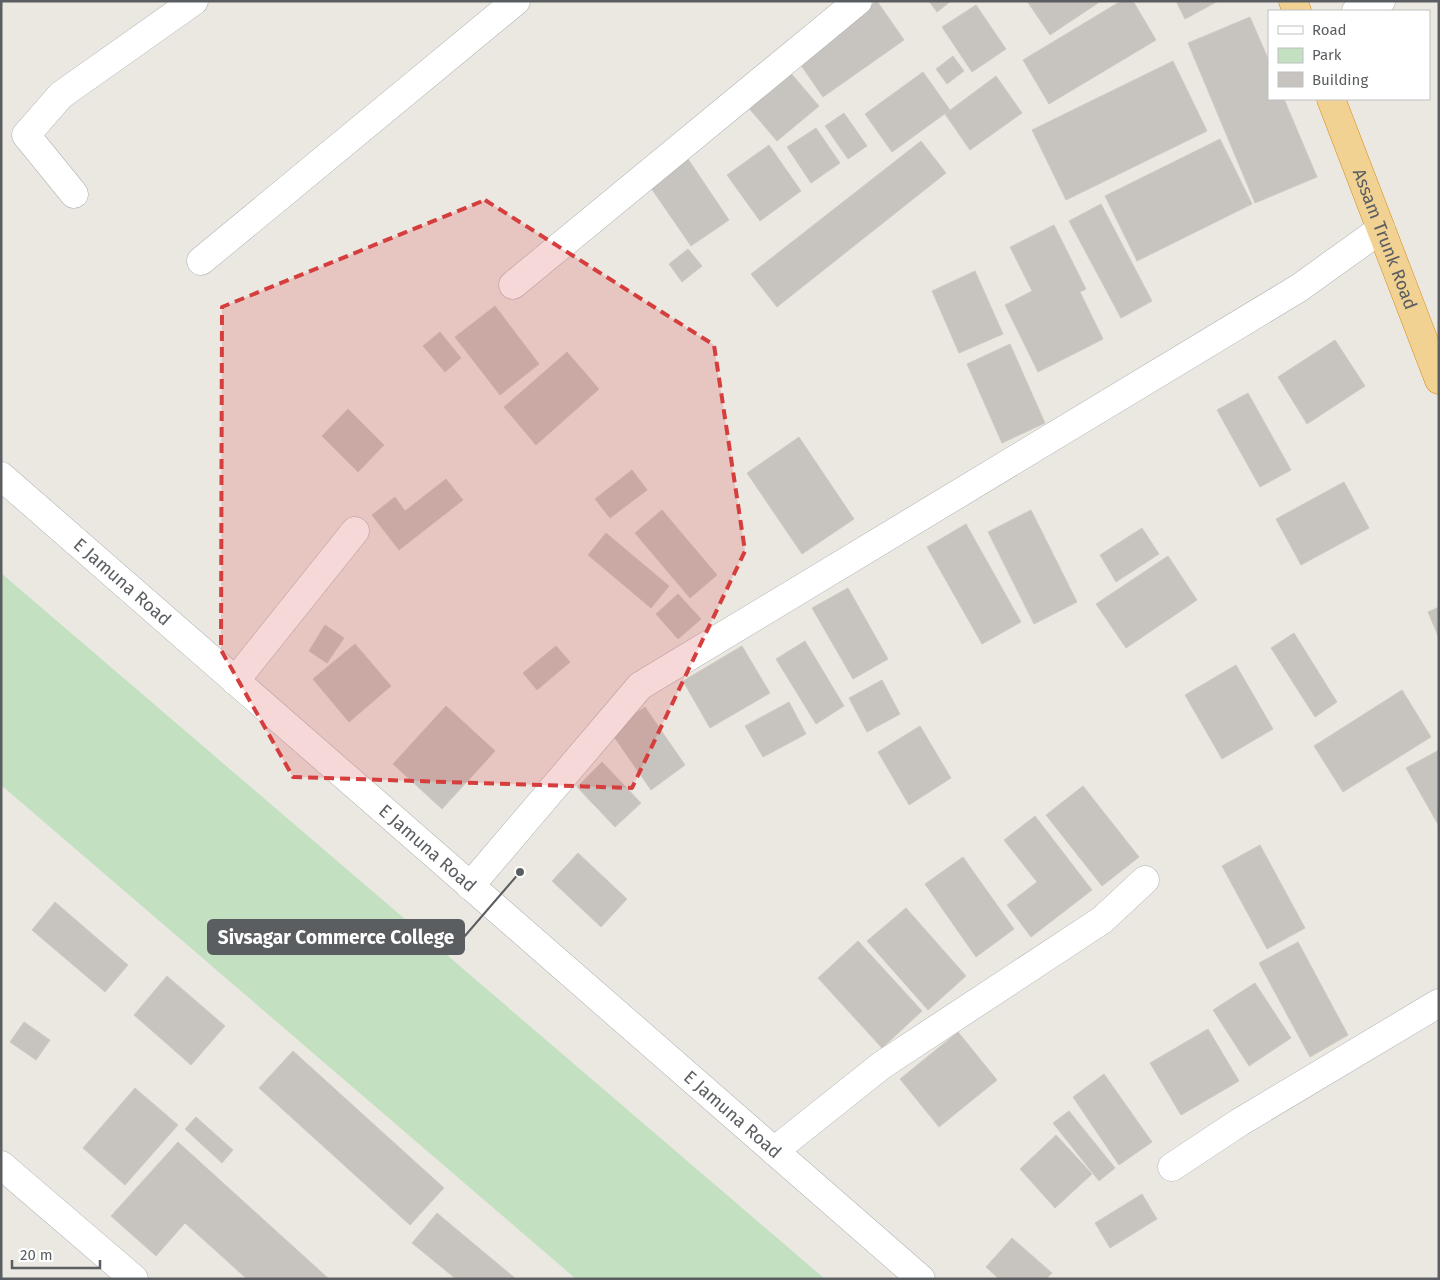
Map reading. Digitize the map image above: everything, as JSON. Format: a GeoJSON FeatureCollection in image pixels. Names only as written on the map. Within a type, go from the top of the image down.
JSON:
{"type":"FeatureCollection","features":[{"type":"Feature","properties":{"kind":"highway","name":"Assam Trunk Road"},"geometry":{"type":"LineString","coordinates":[[1331,100],[1439,380]]}},
{"type":"Feature","properties":{"kind":"street"},"geometry":{"type":"LineString","coordinates":[[74,194],[26,135],[61,95],[194,1]]}},
{"type":"Feature","properties":{"kind":"street"},"geometry":{"type":"LineString","coordinates":[[201,261],[516,1]]}},
{"type":"Feature","properties":{"kind":"street"},"geometry":{"type":"LineString","coordinates":[[513,285],[858,1]]}},
{"type":"Feature","properties":{"kind":"street"},"geometry":{"type":"LineString","coordinates":[[1359,10],[1382,1]]}},
{"type":"Feature","properties":{"kind":"street"},"geometry":{"type":"LineString","coordinates":[[470,886],[640,686],[1299,288],[1381,229]]}},
{"type":"Feature","properties":{"kind":"street","name":"E Jamuna Road"},"geometry":{"type":"LineString","coordinates":[[1,476],[921,1279]]}},
{"type":"Feature","properties":{"kind":"street"},"geometry":{"type":"LineString","coordinates":[[235,681],[355,531]]}},
{"type":"Feature","properties":{"kind":"street"},"geometry":{"type":"LineString","coordinates":[[774,1151],[882,1065],[1102,920],[1145,880]]}},
{"type":"Feature","properties":{"kind":"street"},"geometry":{"type":"LineString","coordinates":[[1172,1167],[1240,1122],[1439,1003]]}},
{"type":"Feature","properties":{"kind":"street"},"geometry":{"type":"LineString","coordinates":[[1,1165],[134,1279]]}},
{"type":"Feature","properties":{"kind":"highlighted area"},"geometry":{"type":"Polygon","coordinates":[[[485,200],[714,345],[745,551],[632,788],[293,777],[221,650],[222,307],[485,200]]]}},
{"type":"Feature","properties":{"kind":"green space"},"geometry":{"type":"Polygon","coordinates":[[[1,573],[825,1279],[576,1279],[1,785],[1,573]]]}},
{"type":"Feature","properties":{"kind":"building"},"geometry":{"type":"Polygon","coordinates":[[[877,1],[904,40],[823,97],[796,58],[877,1]]]}},
{"type":"Feature","properties":{"kind":"building"},"geometry":{"type":"Polygon","coordinates":[[[929,1],[951,1],[937,12],[929,1]]]}},
{"type":"Feature","properties":{"kind":"building"},"geometry":{"type":"Polygon","coordinates":[[[1027,1],[1101,1],[1050,35],[1027,1]]]}},
{"type":"Feature","properties":{"kind":"building"},"geometry":{"type":"Polygon","coordinates":[[[1121,1],[1133,1],[1156,40],[1049,104],[1023,60],[1121,1]]]}},
{"type":"Feature","properties":{"kind":"building"},"geometry":{"type":"Polygon","coordinates":[[[1176,1],[1218,1],[1185,19],[1176,1]]]}},
{"type":"Feature","properties":{"kind":"building"},"geometry":{"type":"Polygon","coordinates":[[[976,5],[1006,49],[972,72],[942,27],[976,5]]]}},
{"type":"Feature","properties":{"kind":"building"},"geometry":{"type":"Polygon","coordinates":[[[1250,17],[1268,59],[1268,100],[1284,100],[1317,177],[1255,203],[1188,43],[1250,17]]]}},
{"type":"Feature","properties":{"kind":"building"},"geometry":{"type":"Polygon","coordinates":[[[953,56],[964,71],[947,84],[936,69],[953,56]]]}},
{"type":"Feature","properties":{"kind":"building"},"geometry":{"type":"Polygon","coordinates":[[[1173,61],[1207,131],[1066,200],[1032,130],[1173,61]]]}},
{"type":"Feature","properties":{"kind":"building"},"geometry":{"type":"Polygon","coordinates":[[[789,71],[819,106],[777,141],[747,106],[789,71]]]}},
{"type":"Feature","properties":{"kind":"building"},"geometry":{"type":"Polygon","coordinates":[[[923,72],[950,110],[892,152],[865,114],[923,72]]]}},
{"type":"Feature","properties":{"kind":"building"},"geometry":{"type":"Polygon","coordinates":[[[996,76],[1022,113],[970,150],[945,114],[996,76]]]}},
{"type":"Feature","properties":{"kind":"building"},"geometry":{"type":"Polygon","coordinates":[[[844,113],[867,146],[848,159],[825,126],[844,113]]]}},
{"type":"Feature","properties":{"kind":"building"},"geometry":{"type":"Polygon","coordinates":[[[816,128],[840,163],[811,183],[787,147],[816,128]]]}},
{"type":"Feature","properties":{"kind":"building"},"geometry":{"type":"Polygon","coordinates":[[[1220,139],[1252,204],[1137,261],[1105,196],[1220,139]]]}},
{"type":"Feature","properties":{"kind":"building"},"geometry":{"type":"Polygon","coordinates":[[[921,141],[946,173],[777,307],[751,274],[921,141]]]}},
{"type":"Feature","properties":{"kind":"building"},"geometry":{"type":"Polygon","coordinates":[[[769,145],[801,191],[760,221],[727,175],[769,145]]]}},
{"type":"Feature","properties":{"kind":"building"},"geometry":{"type":"Polygon","coordinates":[[[688,159],[729,220],[691,246],[649,185],[688,159]]]}},
{"type":"Feature","properties":{"kind":"building"},"geometry":{"type":"Polygon","coordinates":[[[1101,204],[1152,301],[1121,318],[1069,221],[1101,204]]]}},
{"type":"Feature","properties":{"kind":"building"},"geometry":{"type":"Polygon","coordinates":[[[1054,225],[1086,289],[1080,292],[1103,339],[1038,372],[1005,305],[1032,291],[1010,247],[1054,225]]]}},
{"type":"Feature","properties":{"kind":"building"},"geometry":{"type":"Polygon","coordinates":[[[688,249],[702,266],[682,282],[669,264],[688,249]]]}},
{"type":"Feature","properties":{"kind":"building"},"geometry":{"type":"Polygon","coordinates":[[[975,271],[1003,334],[959,353],[932,291],[975,271]]]}},
{"type":"Feature","properties":{"kind":"building"},"geometry":{"type":"Polygon","coordinates":[[[495,306],[539,364],[500,395],[455,337],[495,306]]]}},
{"type":"Feature","properties":{"kind":"building"},"geometry":{"type":"Polygon","coordinates":[[[440,332],[461,358],[445,372],[423,346],[440,332]]]}},
{"type":"Feature","properties":{"kind":"building"},"geometry":{"type":"Polygon","coordinates":[[[1335,340],[1365,386],[1307,424],[1278,377],[1335,340]]]}},
{"type":"Feature","properties":{"kind":"building"},"geometry":{"type":"Polygon","coordinates":[[[1010,344],[1045,423],[1002,443],[967,364],[1010,344]]]}},
{"type":"Feature","properties":{"kind":"building"},"geometry":{"type":"Polygon","coordinates":[[[567,352],[599,389],[536,445],[504,407],[567,352]]]}},
{"type":"Feature","properties":{"kind":"building"},"geometry":{"type":"Polygon","coordinates":[[[1248,393],[1291,470],[1260,487],[1217,410],[1248,393]]]}},
{"type":"Feature","properties":{"kind":"building"},"geometry":{"type":"Polygon","coordinates":[[[348,409],[384,445],[358,472],[322,436],[348,409]]]}},
{"type":"Feature","properties":{"kind":"building"},"geometry":{"type":"Polygon","coordinates":[[[799,437],[854,519],[802,554],[747,473],[799,437]]]}},
{"type":"Feature","properties":{"kind":"building"},"geometry":{"type":"Polygon","coordinates":[[[632,470],[647,490],[610,518],[595,499],[632,470]]]}},
{"type":"Feature","properties":{"kind":"building"},"geometry":{"type":"Polygon","coordinates":[[[446,479],[463,500],[399,550],[372,515],[395,497],[405,511],[446,479]]]}},
{"type":"Feature","properties":{"kind":"building"},"geometry":{"type":"Polygon","coordinates":[[[1344,482],[1369,528],[1301,565],[1276,519],[1344,482]]]}},
{"type":"Feature","properties":{"kind":"building"},"geometry":{"type":"Polygon","coordinates":[[[662,510],[717,575],[690,598],[635,533],[662,510]]]}},
{"type":"Feature","properties":{"kind":"building"},"geometry":{"type":"Polygon","coordinates":[[[1031,510],[1077,602],[1034,624],[988,532],[1031,510]]]}},
{"type":"Feature","properties":{"kind":"building"},"geometry":{"type":"Polygon","coordinates":[[[966,524],[1021,622],[982,644],[927,547],[966,524]]]}},
{"type":"Feature","properties":{"kind":"building"},"geometry":{"type":"Polygon","coordinates":[[[1142,528],[1159,554],[1116,582],[1100,555],[1142,528]]]}},
{"type":"Feature","properties":{"kind":"building"},"geometry":{"type":"Polygon","coordinates":[[[606,533],[669,586],[651,608],[588,555],[606,533]]]}},
{"type":"Feature","properties":{"kind":"building"},"geometry":{"type":"Polygon","coordinates":[[[1168,556],[1197,600],[1126,648],[1096,604],[1168,556]]]}},
{"type":"Feature","properties":{"kind":"building"},"geometry":{"type":"Polygon","coordinates":[[[848,588],[888,659],[853,679],[812,608],[848,588]]]}},
{"type":"Feature","properties":{"kind":"building"},"geometry":{"type":"Polygon","coordinates":[[[678,594],[701,619],[678,639],[656,614],[678,594]]]}},
{"type":"Feature","properties":{"kind":"building"},"geometry":{"type":"Polygon","coordinates":[[[1439,607],[1439,638],[1428,612],[1439,607]]]}},
{"type":"Feature","properties":{"kind":"building"},"geometry":{"type":"Polygon","coordinates":[[[325,625],[344,638],[327,663],[309,651],[325,625]]]}},
{"type":"Feature","properties":{"kind":"building"},"geometry":{"type":"Polygon","coordinates":[[[1294,633],[1337,702],[1315,717],[1271,648],[1294,633]]]}},
{"type":"Feature","properties":{"kind":"building"},"geometry":{"type":"Polygon","coordinates":[[[805,641],[844,706],[816,724],[776,659],[805,641]]]}},
{"type":"Feature","properties":{"kind":"building"},"geometry":{"type":"Polygon","coordinates":[[[355,644],[391,686],[349,722],[313,679],[355,644]]]}},
{"type":"Feature","properties":{"kind":"building"},"geometry":{"type":"Polygon","coordinates":[[[556,646],[570,662],[537,690],[523,673],[556,646]]]}},
{"type":"Feature","properties":{"kind":"building"},"geometry":{"type":"Polygon","coordinates":[[[742,646],[770,693],[710,728],[683,681],[742,646]]]}},
{"type":"Feature","properties":{"kind":"building"},"geometry":{"type":"Polygon","coordinates":[[[1236,665],[1273,729],[1222,759],[1185,695],[1236,665]]]}},
{"type":"Feature","properties":{"kind":"building"},"geometry":{"type":"Polygon","coordinates":[[[882,680],[900,714],[867,732],[849,698],[882,680]]]}},
{"type":"Feature","properties":{"kind":"building"},"geometry":{"type":"Polygon","coordinates":[[[1402,690],[1431,737],[1343,792],[1314,746],[1402,690]]]}},
{"type":"Feature","properties":{"kind":"building"},"geometry":{"type":"Polygon","coordinates":[[[789,702],[806,734],[763,757],[745,726],[789,702]]]}},
{"type":"Feature","properties":{"kind":"building"},"geometry":{"type":"Polygon","coordinates":[[[446,706],[495,751],[442,809],[393,764],[446,706]]]}},
{"type":"Feature","properties":{"kind":"building"},"geometry":{"type":"Polygon","coordinates":[[[645,707],[685,765],[651,790],[610,731],[645,707]]]}},
{"type":"Feature","properties":{"kind":"building"},"geometry":{"type":"Polygon","coordinates":[[[920,726],[951,778],[909,805],[878,752],[920,726]]]}},
{"type":"Feature","properties":{"kind":"building"},"geometry":{"type":"Polygon","coordinates":[[[1439,750],[1439,826],[1406,768],[1439,750]]]}},
{"type":"Feature","properties":{"kind":"building"},"geometry":{"type":"Polygon","coordinates":[[[602,762],[641,803],[615,827],[577,787],[602,762]]]}},
{"type":"Feature","properties":{"kind":"building"},"geometry":{"type":"Polygon","coordinates":[[[1083,786],[1139,857],[1102,886],[1046,815],[1083,786]]]}},
{"type":"Feature","properties":{"kind":"building"},"geometry":{"type":"Polygon","coordinates":[[[1035,816],[1092,890],[1031,937],[1007,905],[1037,882],[1004,840],[1035,816]]]}},
{"type":"Feature","properties":{"kind":"building"},"geometry":{"type":"Polygon","coordinates":[[[1260,845],[1305,928],[1267,949],[1222,866],[1260,845]]]}},
{"type":"Feature","properties":{"kind":"building"},"geometry":{"type":"Polygon","coordinates":[[[578,853],[627,899],[601,927],[552,881],[578,853]]]}},
{"type":"Feature","properties":{"kind":"building"},"geometry":{"type":"Polygon","coordinates":[[[963,857],[1014,929],[976,957],[925,884],[963,857]]]}},
{"type":"Feature","properties":{"kind":"building"},"geometry":{"type":"Polygon","coordinates":[[[55,902],[128,965],[105,992],[32,930],[55,902]]]}},
{"type":"Feature","properties":{"kind":"building"},"geometry":{"type":"Polygon","coordinates":[[[906,908],[966,976],[928,1010],[867,941],[906,908]]]}},
{"type":"Feature","properties":{"kind":"building"},"geometry":{"type":"Polygon","coordinates":[[[858,941],[922,1011],[882,1048],[818,978],[858,941]]]}},
{"type":"Feature","properties":{"kind":"building"},"geometry":{"type":"Polygon","coordinates":[[[1298,942],[1348,1035],[1310,1057],[1259,963],[1298,942]]]}},
{"type":"Feature","properties":{"kind":"building"},"geometry":{"type":"Polygon","coordinates":[[[167,976],[225,1026],[191,1065],[134,1015],[167,976]]]}},
{"type":"Feature","properties":{"kind":"building"},"geometry":{"type":"Polygon","coordinates":[[[1255,983],[1291,1038],[1249,1066],[1213,1010],[1255,983]]]}},
{"type":"Feature","properties":{"kind":"building"},"geometry":{"type":"Polygon","coordinates":[[[24,1022],[50,1040],[36,1060],[10,1042],[24,1022]]]}},
{"type":"Feature","properties":{"kind":"building"},"geometry":{"type":"Polygon","coordinates":[[[1208,1029],[1239,1081],[1181,1115],[1150,1063],[1208,1029]]]}},
{"type":"Feature","properties":{"kind":"building"},"geometry":{"type":"Polygon","coordinates":[[[958,1032],[997,1080],[939,1127],[900,1079],[958,1032]]]}},
{"type":"Feature","properties":{"kind":"building"},"geometry":{"type":"Polygon","coordinates":[[[293,1051],[444,1188],[410,1225],[259,1088],[293,1051]]]}},
{"type":"Feature","properties":{"kind":"building"},"geometry":{"type":"Polygon","coordinates":[[[1104,1074],[1152,1142],[1119,1165],[1073,1097],[1104,1074]]]}},
{"type":"Feature","properties":{"kind":"building"},"geometry":{"type":"Polygon","coordinates":[[[135,1088],[178,1125],[125,1185],[83,1148],[135,1088]]]}},
{"type":"Feature","properties":{"kind":"building"},"geometry":{"type":"Polygon","coordinates":[[[1069,1111],[1115,1168],[1099,1181],[1053,1123],[1069,1111]]]}},
{"type":"Feature","properties":{"kind":"building"},"geometry":{"type":"Polygon","coordinates":[[[196,1117],[233,1150],[222,1163],[185,1129],[196,1117]]]}},
{"type":"Feature","properties":{"kind":"building"},"geometry":{"type":"Polygon","coordinates":[[[1056,1135],[1092,1174],[1055,1208],[1020,1169],[1056,1135]]]}},
{"type":"Feature","properties":{"kind":"building"},"geometry":{"type":"Polygon","coordinates":[[[178,1142],[329,1279],[247,1279],[185,1223],[156,1256],[111,1216],[178,1142]]]}},
{"type":"Feature","properties":{"kind":"building"},"geometry":{"type":"Polygon","coordinates":[[[1142,1194],[1157,1219],[1110,1248],[1095,1223],[1142,1194]]]}},
{"type":"Feature","properties":{"kind":"building"},"geometry":{"type":"Polygon","coordinates":[[[437,1213],[516,1279],[456,1279],[412,1243],[437,1213]]]}},
{"type":"Feature","properties":{"kind":"building"},"geometry":{"type":"Polygon","coordinates":[[[1012,1238],[1052,1273],[1046,1279],[999,1279],[986,1267],[1012,1238]]]}},
{"type":"Feature","properties":{"kind":"place","name":"Sivsagar Commerce College"},"geometry":{"type":"Point","coordinates":[520,872]}}]}
